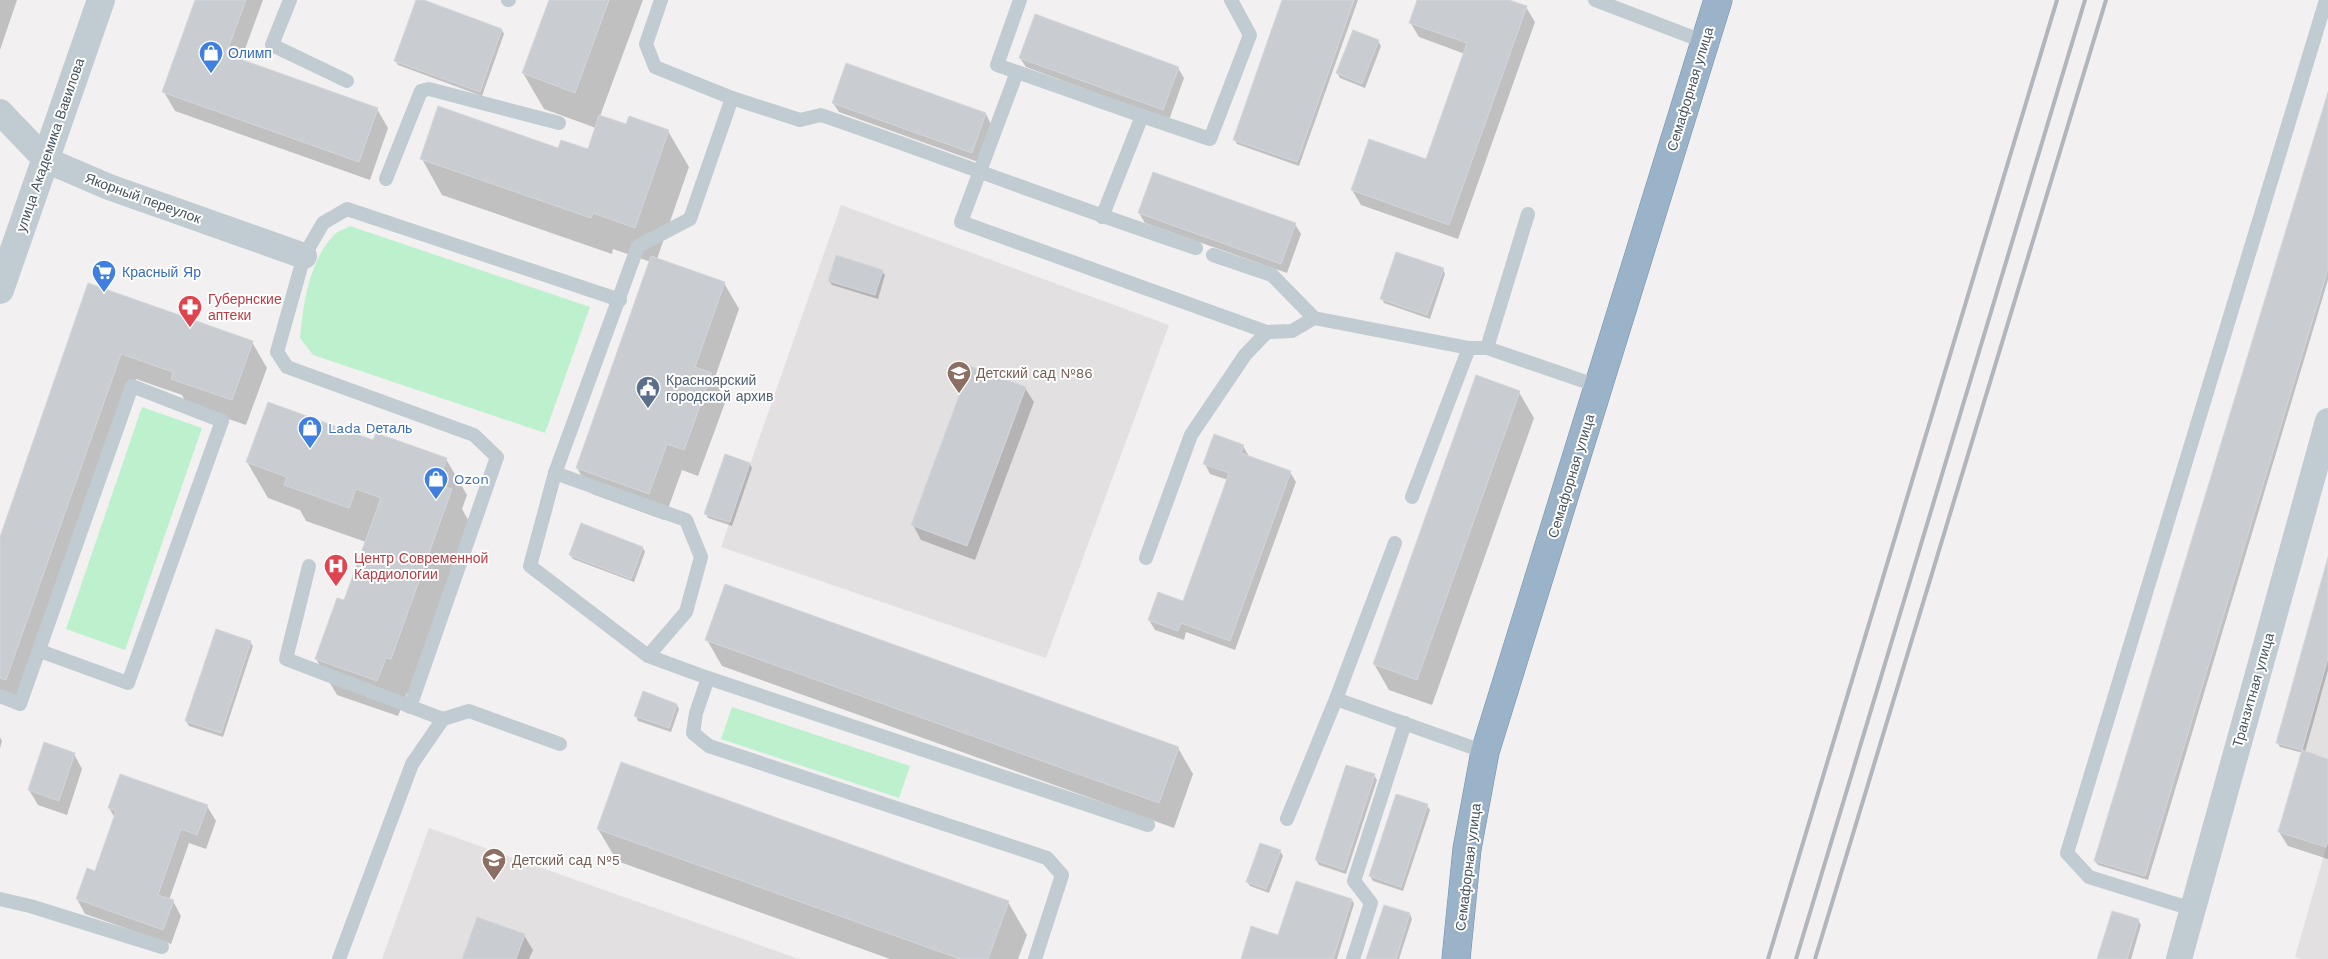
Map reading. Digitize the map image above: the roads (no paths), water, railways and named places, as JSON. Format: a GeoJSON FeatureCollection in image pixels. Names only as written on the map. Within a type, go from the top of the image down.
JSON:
{"type":"FeatureCollection","features":[{"type":"Feature","properties":{"kind":"highway","name":"Семафорная улица"},"geometry":{"type":"LineString","coordinates":[[1456,959],[1467,849],[1485,752],[1718,0]]}},
{"type":"Feature","properties":{"kind":"street","name":"улица Академика Вавилова"},"geometry":{"type":"LineString","coordinates":[[0,290],[100,0]]}},
{"type":"Feature","properties":{"kind":"street","name":"Якорный переулок"},"geometry":{"type":"LineString","coordinates":[[0,112],[46,160],[108,187],[304,256]]}},
{"type":"Feature","properties":{"kind":"street","name":"Транзитная улица"},"geometry":{"type":"LineString","coordinates":[[2179,959],[2328,422]]}},
{"type":"Feature","properties":{"kind":"lane"},"geometry":{"type":"LineString","coordinates":[[290,0],[272,45],[347,81]]}},
{"type":"Feature","properties":{"kind":"lane"},"geometry":{"type":"LineString","coordinates":[[661,0],[646,44],[655,67],[732,98],[800,120],[821,114],[1196,248]]}},
{"type":"Feature","properties":{"kind":"lane"},"geometry":{"type":"LineString","coordinates":[[1020,0],[997,64],[1210,139],[1250,35],[1231,0]]}},
{"type":"Feature","properties":{"kind":"lane"},"geometry":{"type":"LineString","coordinates":[[1595,0],[1705,42]]}},
{"type":"Feature","properties":{"kind":"lane"},"geometry":{"type":"LineString","coordinates":[[2192,909],[2089,876],[2067,853],[2326,0]]}},
{"type":"Feature","properties":{"kind":"lane"},"geometry":{"type":"LineString","coordinates":[[1017,72],[961,222],[1267,332],[1292,331],[1314,318]]}},
{"type":"Feature","properties":{"kind":"lane"},"geometry":{"type":"LineString","coordinates":[[386,179],[421,91],[429,89],[558,123]]}},
{"type":"Feature","properties":{"kind":"lane"},"geometry":{"type":"LineString","coordinates":[[732,98],[690,219],[638,246],[620,300],[555,473],[530,566],[648,656],[708,678],[1148,824]]}},
{"type":"Feature","properties":{"kind":"lane"},"geometry":{"type":"LineString","coordinates":[[1102,216],[1142,116]]}},
{"type":"Feature","properties":{"kind":"lane"},"geometry":{"type":"LineString","coordinates":[[410,707],[497,457],[474,436],[288,367],[277,352],[304,256],[323,223],[347,209],[620,300]]}},
{"type":"Feature","properties":{"kind":"lane"},"geometry":{"type":"LineString","coordinates":[[1487,348],[1528,214]]}},
{"type":"Feature","properties":{"kind":"lane"},"geometry":{"type":"LineString","coordinates":[[1213,255],[1272,275],[1314,318],[1469,348],[1487,348],[1598,386]]}},
{"type":"Feature","properties":{"kind":"lane"},"geometry":{"type":"LineString","coordinates":[[1146,558],[1191,435],[1245,355],[1267,332]]}},
{"type":"Feature","properties":{"kind":"lane"},"geometry":{"type":"LineString","coordinates":[[1412,497],[1469,348]]}},
{"type":"Feature","properties":{"kind":"lane"},"geometry":{"type":"LineString","coordinates":[[0,696],[20,704],[132,386],[222,421],[128,683],[40,651]]}},
{"type":"Feature","properties":{"kind":"lane"},"geometry":{"type":"LineString","coordinates":[[555,473],[686,520],[701,557],[686,612],[648,656]]}},
{"type":"Feature","properties":{"kind":"lane"},"geometry":{"type":"LineString","coordinates":[[1287,819],[1336,699],[1395,543]]}},
{"type":"Feature","properties":{"kind":"lane"},"geometry":{"type":"LineString","coordinates":[[309,566],[286,659],[443,718],[469,711],[560,744]]}},
{"type":"Feature","properties":{"kind":"lane"},"geometry":{"type":"LineString","coordinates":[[708,678],[696,713],[693,733],[709,746],[1047,858],[1062,875],[1034,959]]}},
{"type":"Feature","properties":{"kind":"lane"},"geometry":{"type":"LineString","coordinates":[[1336,699],[1485,752]]}},
{"type":"Feature","properties":{"kind":"lane"},"geometry":{"type":"LineString","coordinates":[[339,959],[412,764],[443,718]]}},
{"type":"Feature","properties":{"kind":"lane"},"geometry":{"type":"LineString","coordinates":[[1353,959],[1371,903],[1354,881],[1405,724]]}},
{"type":"Feature","properties":{"kind":"lane"},"geometry":{"type":"LineString","coordinates":[[0,899],[30,906],[162,947]]}},
{"type":"Feature","properties":{"kind":"railway"},"geometry":{"type":"LineString","coordinates":[[1768,959],[2057,0]]}},
{"type":"Feature","properties":{"kind":"railway"},"geometry":{"type":"LineString","coordinates":[[1796,959],[2085,0]]}},
{"type":"Feature","properties":{"kind":"railway"},"geometry":{"type":"LineString","coordinates":[[1815,959],[2106,0]]}},
{"type":"Feature","properties":{"kind":"place","name":"Олимп"},"geometry":{"type":"Point","coordinates":[211,74]}},
{"type":"Feature","properties":{"kind":"place","name":"Красный Яр"},"geometry":{"type":"Point","coordinates":[104,293]}},
{"type":"Feature","properties":{"kind":"place","name":"Губернские аптеки"},"geometry":{"type":"Point","coordinates":[190,328]}},
{"type":"Feature","properties":{"kind":"place","name":"Детский сад №86"},"geometry":{"type":"Point","coordinates":[959,394]}},
{"type":"Feature","properties":{"kind":"place","name":"Красноярский городской архив"},"geometry":{"type":"Point","coordinates":[648,409]}},
{"type":"Feature","properties":{"kind":"place","name":"Lada Dеталь"},"geometry":{"type":"Point","coordinates":[310,449]}},
{"type":"Feature","properties":{"kind":"place","name":"Ozon"},"geometry":{"type":"Point","coordinates":[436,500]}},
{"type":"Feature","properties":{"kind":"place","name":"Центр Современной Кардиологии"},"geometry":{"type":"Point","coordinates":[336,587]}},
{"type":"Feature","properties":{"kind":"place","name":"Детский сад №5"},"geometry":{"type":"Point","coordinates":[494,881]}}]}
